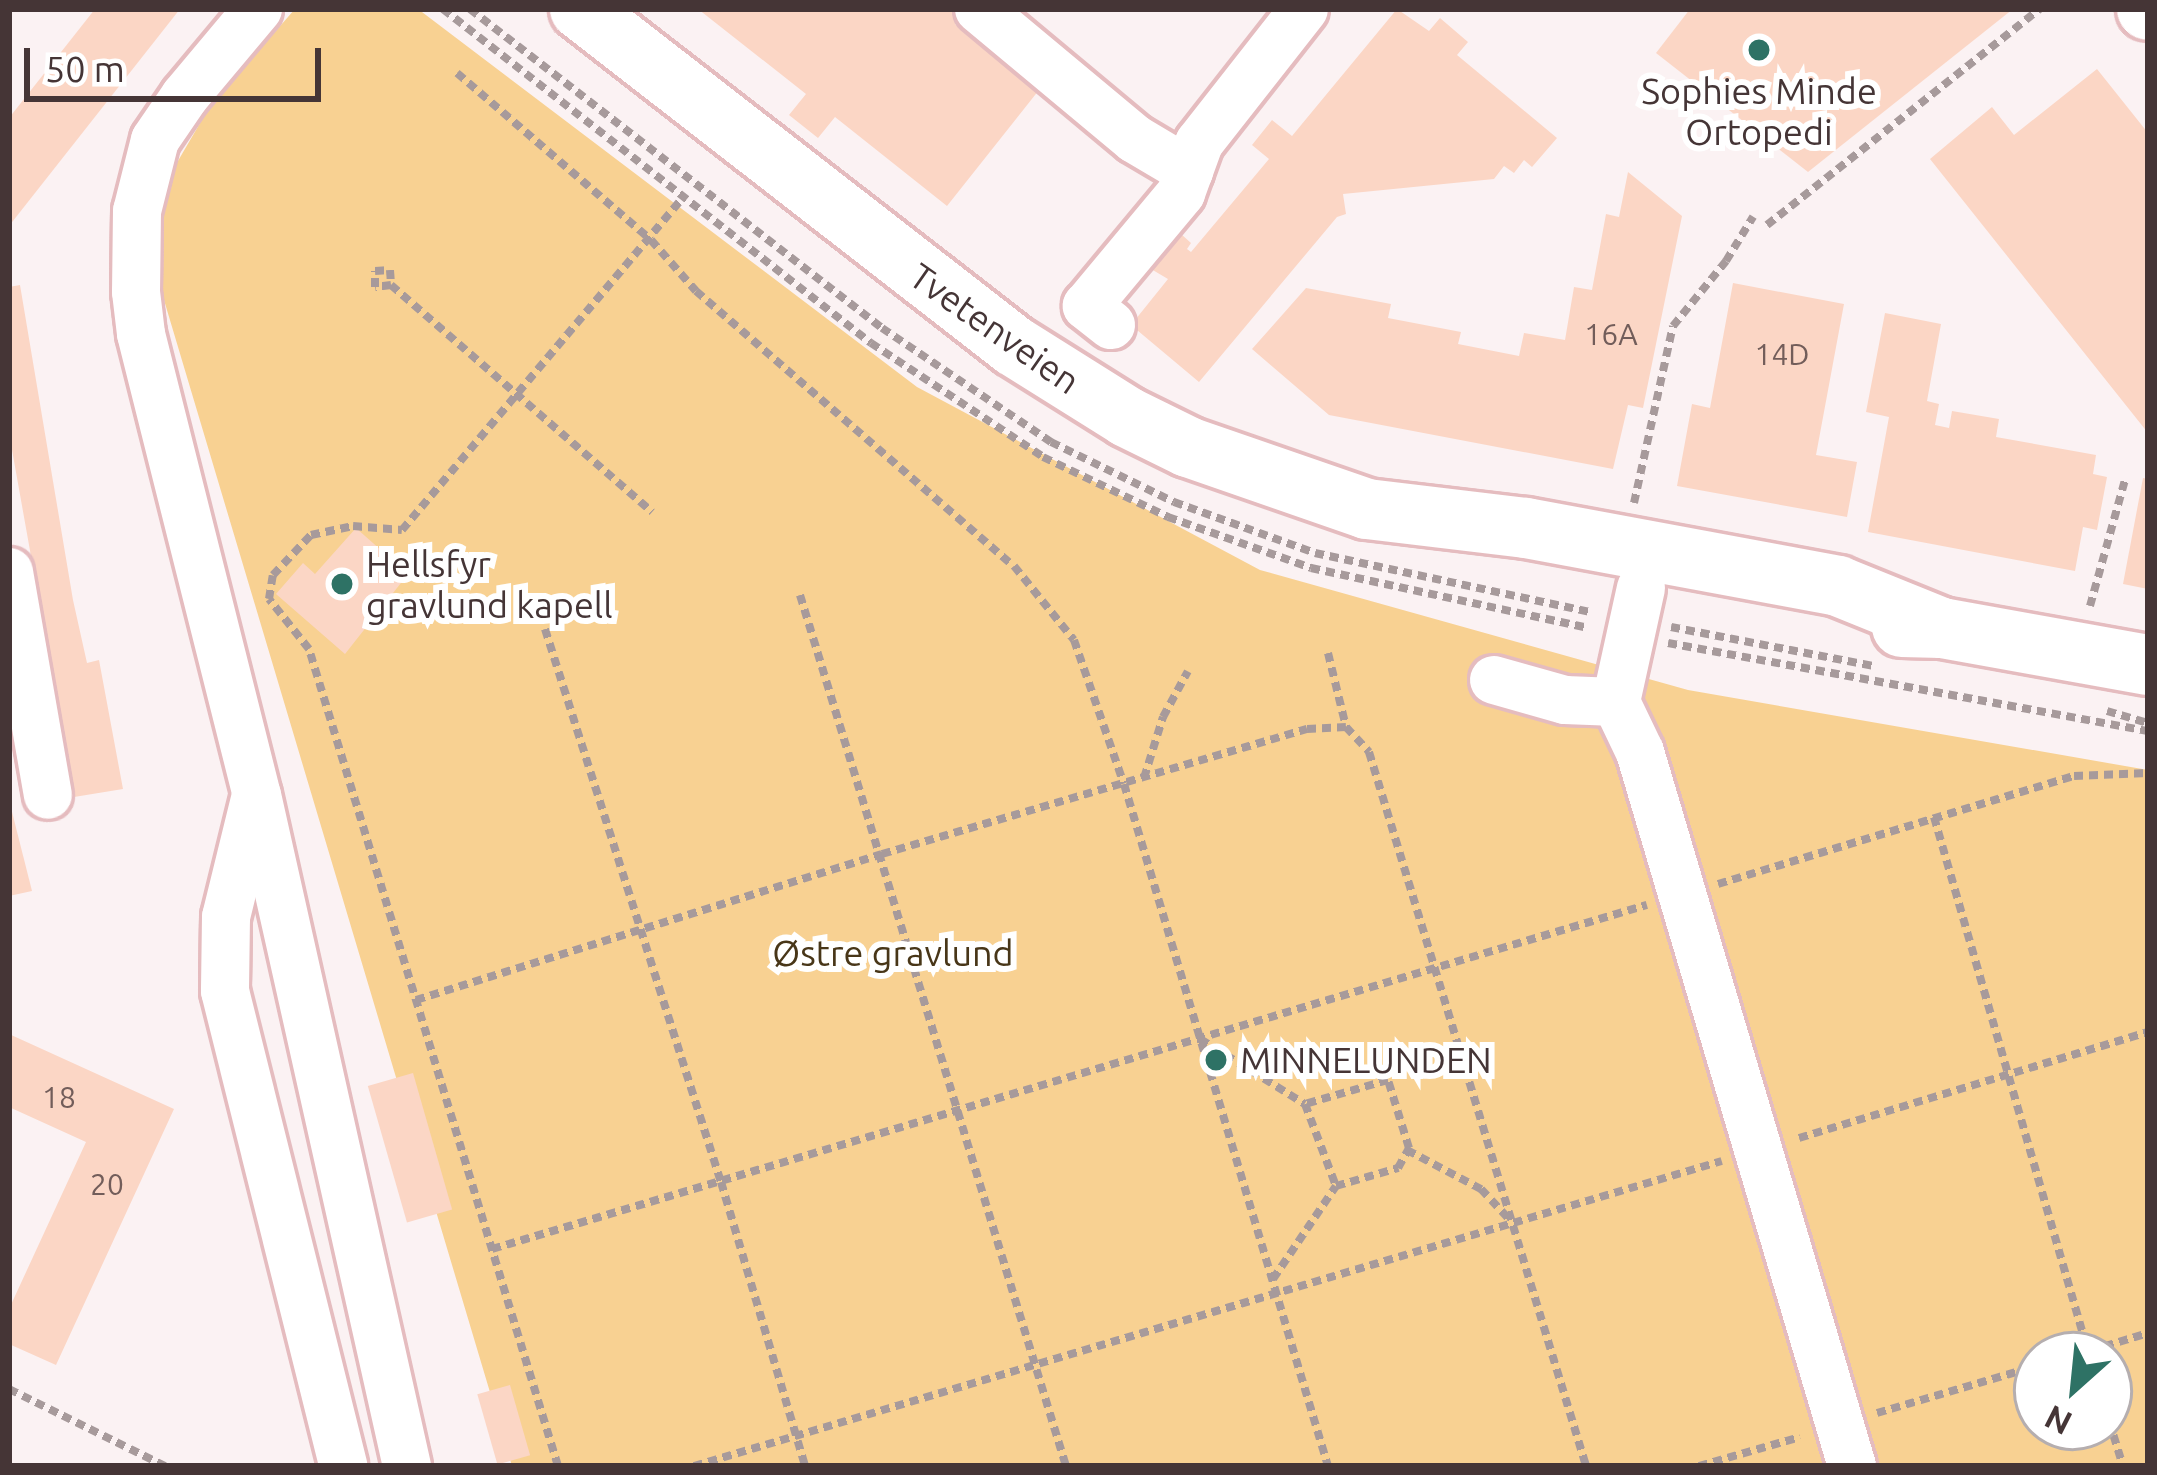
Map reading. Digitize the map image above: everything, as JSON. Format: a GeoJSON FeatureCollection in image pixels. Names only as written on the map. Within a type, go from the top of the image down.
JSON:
{"type":"FeatureCollection","features":[{"type":"Feature","properties":{"kind":"main road","name":"Tvetenveien"},"geometry":{"type":"LineString","coordinates":[[549,9],[664,75]]}},
{"type":"Feature","properties":{"kind":"main road","name":"Tvetenveien"},"geometry":{"type":"LineString","coordinates":[[580,9],[939,291],[1068,382],[1189,447],[1367,509],[1451,552],[1828,624],[2080,635],[2148,665]]}},
{"type":"Feature","properties":{"kind":"main road","name":"Tvetenveien"},"geometry":{"type":"LineString","coordinates":[[1367,509],[1526,528],[1838,586],[1942,628]]}},
{"type":"Feature","properties":{"kind":"main road","name":"Tvetenveien"},"geometry":{"type":"LineString","coordinates":[[2080,635],[2148,679]]}},
{"type":"Feature","properties":{"kind":"lane"},"geometry":{"type":"LineString","coordinates":[[258,9],[184,96],[155,140],[136,211],[141,334],[256,795],[407,1466]]}},
{"type":"Feature","properties":{"kind":"lane"},"geometry":{"type":"LineString","coordinates":[[979,9],[1135,139],[1189,171]]}},
{"type":"Feature","properties":{"kind":"lane"},"geometry":{"type":"LineString","coordinates":[[1111,326],[1088,306],[1181,193],[1220,84],[1304,9]]}},
{"type":"Feature","properties":{"kind":"lane"},"geometry":{"type":"LineString","coordinates":[[9,572],[48,795]]}},
{"type":"Feature","properties":{"kind":"lane"},"geometry":{"type":"LineString","coordinates":[[1641,589],[1616,702],[1640,752],[1852,1466]]}},
{"type":"Feature","properties":{"kind":"lane"},"geometry":{"type":"LineString","coordinates":[[1494,680],[1565,700],[1616,702]]}},
{"type":"Feature","properties":{"kind":"lane"},"geometry":{"type":"LineString","coordinates":[[256,795],[234,870],[222,963],[225,991],[343,1466]]}},
{"type":"Feature","properties":{"kind":"path"},"geometry":{"type":"LineString","coordinates":[[1767,225],[2040,9]]}},
{"type":"Feature","properties":{"kind":"path"},"geometry":{"type":"LineString","coordinates":[[457,73],[651,241],[696,291],[1036,588],[1074,640],[1124,784],[1328,1466]]}},
{"type":"Feature","properties":{"kind":"path"},"geometry":{"type":"LineString","coordinates":[[558,1466],[308,650],[269,599],[273,575],[311,535],[353,526],[402,530],[686,195]]}},
{"type":"Feature","properties":{"kind":"path"},"geometry":{"type":"LineString","coordinates":[[1633,511],[1672,326],[1726,261],[1753,217]]}},
{"type":"Feature","properties":{"kind":"path"},"geometry":{"type":"LineString","coordinates":[[391,285],[652,512]]}},
{"type":"Feature","properties":{"kind":"path"},"geometry":{"type":"LineString","coordinates":[[2080,635],[2125,480]]}},
{"type":"Feature","properties":{"kind":"path"},"geometry":{"type":"LineString","coordinates":[[800,595],[1066,1466]]}},
{"type":"Feature","properties":{"kind":"path"},"geometry":{"type":"LineString","coordinates":[[545,629],[721,1182],[805,1466]]}},
{"type":"Feature","properties":{"kind":"path"},"geometry":{"type":"LineString","coordinates":[[1328,653],[1346,727],[1369,752],[1437,965],[1586,1466]]}},
{"type":"Feature","properties":{"kind":"path"},"geometry":{"type":"LineString","coordinates":[[1144,778],[1162,717],[1188,671]]}},
{"type":"Feature","properties":{"kind":"path"},"geometry":{"type":"LineString","coordinates":[[416,1000],[882,854],[1307,729],[1346,727]]}},
{"type":"Feature","properties":{"kind":"path"},"geometry":{"type":"LineString","coordinates":[[1713,885],[2074,776],[2148,773]]}},
{"type":"Feature","properties":{"kind":"path"},"geometry":{"type":"LineString","coordinates":[[1934,817],[2082,1331]]}},
{"type":"Feature","properties":{"kind":"path"},"geometry":{"type":"LineString","coordinates":[[492,1250],[1649,904]]}},
{"type":"Feature","properties":{"kind":"path"},"geometry":{"type":"LineString","coordinates":[[1790,1141],[2148,1032]]}},
{"type":"Feature","properties":{"kind":"path"},"geometry":{"type":"LineString","coordinates":[[1200,1038],[1305,1104],[1336,1186]]}},
{"type":"Feature","properties":{"kind":"path"},"geometry":{"type":"LineString","coordinates":[[1273,1280],[1336,1186],[1398,1168],[1407,1150],[1388,1080],[1305,1104]]}},
{"type":"Feature","properties":{"kind":"path"},"geometry":{"type":"LineString","coordinates":[[1407,1150],[1481,1189],[1514,1223]]}},
{"type":"Feature","properties":{"kind":"path"},"geometry":{"type":"LineString","coordinates":[[694,1466],[1732,1158]]}},
{"type":"Feature","properties":{"kind":"path"},"geometry":{"type":"LineString","coordinates":[[1896,1406],[2013,1373]]}},
{"type":"Feature","properties":{"kind":"path"},"geometry":{"type":"LineString","coordinates":[[9,1389],[165,1466]]}},
{"type":"Feature","properties":{"kind":"green space","name":"Østre gravlund"},"geometry":{"type":"Polygon","coordinates":[[[295,9],[418,9],[917,387],[1260,570],[1688,690],[2148,770],[2148,1466],[512,1466],[161,290],[161,190],[210,106],[295,9]]]}},
{"type":"Feature","properties":{"kind":"building"},"geometry":{"type":"Polygon","coordinates":[[[95,9],[180,9],[9,226],[9,118],[95,9]]]}},
{"type":"Feature","properties":{"kind":"building"},"geometry":{"type":"Polygon","coordinates":[[[698,9],[967,9],[955,24],[1039,90],[947,206],[835,117],[818,138],[789,115],[806,94],[698,9]]]}},
{"type":"Feature","properties":{"kind":"building"},"geometry":{"type":"Polygon","coordinates":[[[1397,9],[1429,31],[1440,18],[1468,42],[1457,55],[1557,138],[1532,167],[1524,160],[1514,173],[1504,166],[1494,179],[1343,194],[1346,214],[1337,217],[1199,382],[1131,325],[1168,279],[1151,269],[1181,234],[1191,243],[1187,249],[1191,252],[1269,159],[1252,145],[1272,120],[1292,136],[1397,9]]]}},
{"type":"Feature","properties":{"kind":"building"},"geometry":{"type":"Polygon","coordinates":[[[1690,9],[2013,9],[1808,172],[1656,53],[1690,9]]]}},
{"type":"Feature","properties":{"kind":"building"},"geometry":{"type":"Polygon","coordinates":[[[2097,69],[2148,133],[2148,433],[1930,159],[1992,107],[2014,135],[2097,69]]]}},
{"type":"Feature","properties":{"kind":"building"},"geometry":{"type":"Polygon","coordinates":[[[1628,172],[1682,216],[1643,408],[1628,405],[1613,469],[1329,415],[1252,349],[1306,288],[1391,304],[1388,318],[1461,332],[1458,344],[1519,356],[1524,333],[1565,340],[1574,287],[1592,290],[1606,214],[1619,217],[1628,172]]]}},
{"type":"Feature","properties":{"kind":"building"},"geometry":{"type":"Polygon","coordinates":[[[1733,283],[1844,304],[1816,455],[1857,462],[1847,517],[1677,486],[1692,404],[1710,408],[1733,283]]]}},
{"type":"Feature","properties":{"kind":"building"},"geometry":{"type":"Polygon","coordinates":[[[20,285],[73,600],[87,663],[99,660],[123,789],[74,797],[9,433],[9,287],[20,285]]]}},
{"type":"Feature","properties":{"kind":"building"},"geometry":{"type":"Polygon","coordinates":[[[1885,313],[1941,324],[1927,401],[1939,404],[1935,425],[1949,428],[1952,411],[1999,419],[1996,437],[2096,455],[2093,474],[2107,477],[2097,530],[2083,527],[2075,571],[1868,532],[1889,417],[1866,412],[1885,313]]]}},
{"type":"Feature","properties":{"kind":"building"},"geometry":{"type":"Polygon","coordinates":[[[2143,478],[2148,479],[2148,589],[2123,584],[2143,478]]]}},
{"type":"Feature","properties":{"kind":"building","name":"Hellsfyr gravlund kapell"},"geometry":{"type":"Polygon","coordinates":[[[356,528],[408,574],[345,654],[276,594],[303,563],[315,574],[356,528]]]}},
{"type":"Feature","properties":{"kind":"building"},"geometry":{"type":"Polygon","coordinates":[[[9,800],[32,891],[9,896],[9,800]]]}},
{"type":"Feature","properties":{"kind":"building"},"geometry":{"type":"Polygon","coordinates":[[[9,1034],[174,1109],[56,1365],[9,1344],[9,1309],[86,1142],[9,1107],[9,1034]]]}},
{"type":"Feature","properties":{"kind":"building"},"geometry":{"type":"Polygon","coordinates":[[[413,1073],[452,1209],[407,1222],[368,1086],[413,1073]]]}},
{"type":"Feature","properties":{"kind":"building"},"geometry":{"type":"Polygon","coordinates":[[[510,1385],[530,1455],[497,1465],[477,1394],[510,1385]]]}},
{"type":"Feature","properties":{"kind":"place","name":"Sophies Minde Ortopedi"},"geometry":{"type":"Point","coordinates":[1759,50]}},
{"type":"Feature","properties":{"kind":"place","name":"Hellsfyr gravlund kapell"},"geometry":{"type":"Point","coordinates":[342,584]}},
{"type":"Feature","properties":{"kind":"place","name":"MINNELUNDEN"},"geometry":{"type":"Point","coordinates":[1216,1060]}}]}
